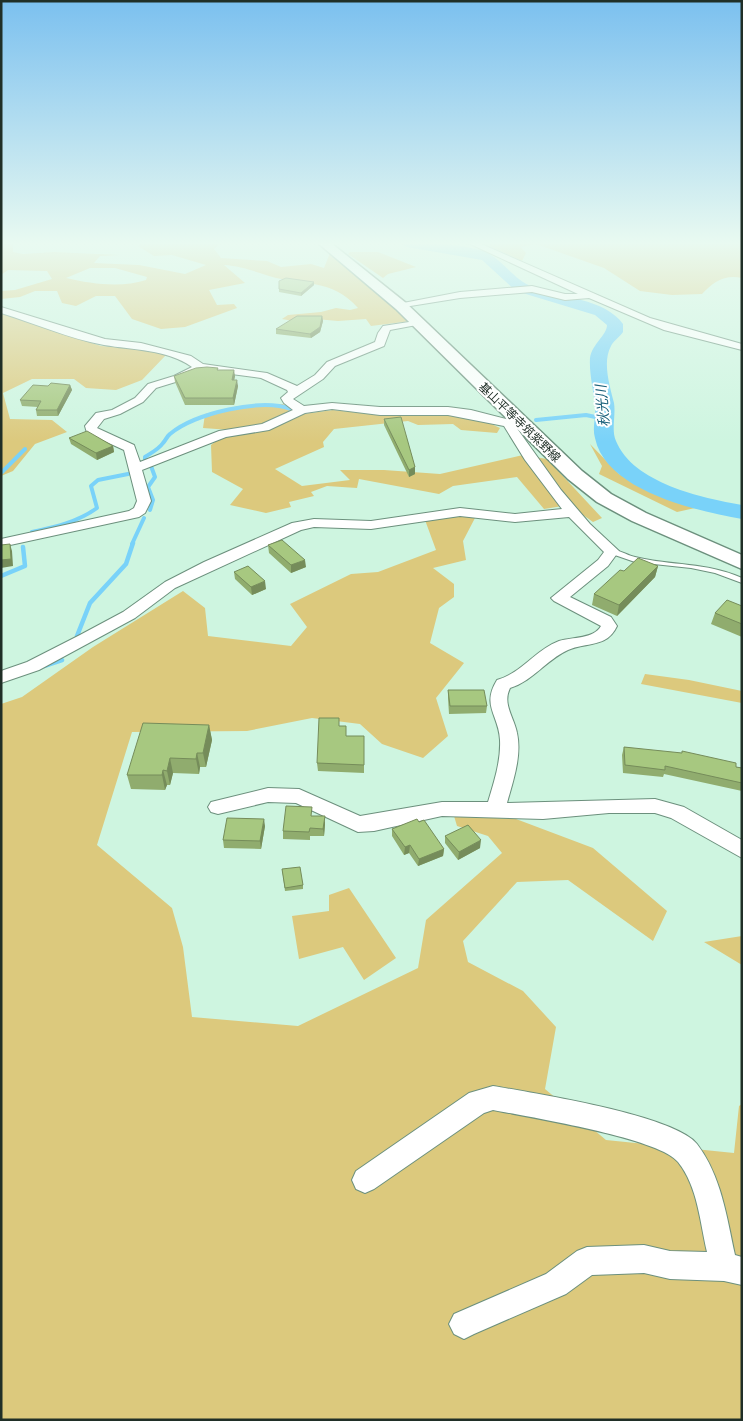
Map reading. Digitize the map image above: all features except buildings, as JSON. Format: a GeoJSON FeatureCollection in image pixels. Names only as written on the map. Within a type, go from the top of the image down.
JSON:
{"type":"FeatureCollection","features":[{"type":"Feature","properties":{"kind":"main road","name":"基山平等寺筑紫野線"},"geometry":{"type":"LineString","coordinates":[[405,309],[515,423],[574,475],[604,498],[639,517],[742,563]]}},
{"type":"Feature","properties":{"kind":"street"},"geometry":{"type":"LineString","coordinates":[[626,309],[668,328],[742,347]]}},
{"type":"Feature","properties":{"kind":"street"},"geometry":{"type":"LineString","coordinates":[[1,310],[104,342],[141,346],[187,358],[200,368]]}},
{"type":"Feature","properties":{"kind":"street"},"geometry":{"type":"LineString","coordinates":[[302,410],[288,401],[287,398],[293,392],[319,377],[331,364],[380,344],[382,333],[387,328],[418,322]]}},
{"type":"Feature","properties":{"kind":"street"},"geometry":{"type":"LineString","coordinates":[[1,543],[134,514],[140,510],[144,501],[130,448],[126,444],[91,430],[91,426],[100,416],[116,412],[139,400],[152,386],[200,368],[263,374],[293,388],[293,392]]}},
{"type":"Feature","properties":{"kind":"street"},"geometry":{"type":"LineString","coordinates":[[136,468],[223,434],[265,427],[302,410],[332,406],[380,411],[448,411],[515,423],[526,452],[573,512],[602,544],[612,551],[603,563],[560,598],[605,620],[609,626],[608,632],[601,638],[565,645],[551,653],[520,679],[503,684],[497,694],[497,703],[506,723],[509,739],[508,761],[496,809]]}},
{"type":"Feature","properties":{"kind":"street"},"geometry":{"type":"LineString","coordinates":[[1,677],[33,666],[86,639],[129,615],[170,586],[208,565],[297,526],[314,523],[371,526],[460,512],[515,518],[573,512]]}},
{"type":"Feature","properties":{"kind":"street"},"geometry":{"type":"LineString","coordinates":[[218,807],[268,795],[299,796],[358,824],[374,823],[442,809],[573,810],[609,806],[656,806],[678,812],[742,850]]}},
{"type":"Feature","properties":{"kind":"street"},"geometry":{"type":"LineString","coordinates":[[365,1180],[478,1102],[493,1098],[566,1111],[662,1136],[686,1150],[696,1165],[708,1195],[716,1228],[729,1266],[670,1265],[644,1259],[587,1261],[556,1284],[464,1324]]}},
{"type":"Feature","properties":{"kind":"lane"},"geometry":{"type":"LineString","coordinates":[[612,551],[636,560],[709,568],[726,572],[742,581]]}},
{"type":"Feature","properties":{"kind":"shaded area"},"geometry":{"type":"Polygon","coordinates":[[[125,309],[233,309],[185,327],[161,329],[132,319],[125,309]]]}},
{"type":"Feature","properties":{"kind":"shaded area"},"geometry":{"type":"Polygon","coordinates":[[[331,309],[397,309],[411,321],[371,326],[366,319],[338,321],[316,319],[310,324],[282,319],[288,315],[331,309]]]}},
{"type":"Feature","properties":{"kind":"shaded area"},"geometry":{"type":"Polygon","coordinates":[[[1,313],[101,346],[141,349],[166,355],[142,380],[116,390],[86,388],[74,379],[32,379],[3,393],[10,419],[52,420],[67,432],[35,444],[13,471],[1,476],[1,313]]]}},
{"type":"Feature","properties":{"kind":"shaded area"},"geometry":{"type":"Polygon","coordinates":[[[283,404],[303,414],[333,410],[379,415],[451,415],[487,422],[500,428],[497,433],[461,430],[453,424],[418,425],[408,421],[334,429],[323,442],[324,447],[275,469],[302,486],[350,480],[340,470],[384,470],[440,474],[523,455],[547,459],[602,518],[593,522],[569,505],[544,509],[517,477],[453,486],[439,494],[359,479],[357,488],[327,486],[311,492],[314,496],[289,502],[291,507],[266,513],[230,505],[243,489],[212,472],[211,445],[230,430],[203,428],[205,414],[238,406],[283,404]]]}},
{"type":"Feature","properties":{"kind":"shaded area"},"geometry":{"type":"Polygon","coordinates":[[[590,444],[619,474],[658,495],[695,508],[677,512],[599,474],[602,466],[590,444]]]}},
{"type":"Feature","properties":{"kind":"shaded area"},"geometry":{"type":"Polygon","coordinates":[[[453,515],[475,518],[463,541],[466,560],[433,568],[454,584],[454,597],[439,608],[430,643],[464,663],[436,698],[448,736],[423,758],[382,744],[360,724],[312,718],[247,731],[132,732],[97,845],[172,908],[183,947],[192,1017],[298,1026],[418,968],[426,920],[502,853],[488,836],[457,826],[454,816],[516,819],[593,848],[667,911],[653,941],[568,880],[517,882],[463,941],[468,962],[523,991],[556,1027],[545,1089],[606,1140],[734,1153],[739,1106],[742,1104],[742,1420],[1,1420],[1,704],[22,697],[93,647],[183,591],[205,608],[208,636],[291,646],[307,627],[290,604],[351,574],[378,572],[436,550],[425,520],[453,515]]]}},
{"type":"Feature","properties":{"kind":"shaded area"},"geometry":{"type":"Polygon","coordinates":[[[645,674],[689,680],[742,691],[742,703],[641,684],[645,674]]]}},
{"type":"Feature","properties":{"kind":"shaded area"},"geometry":{"type":"Polygon","coordinates":[[[349,888],[396,958],[364,980],[343,947],[299,959],[292,916],[329,911],[329,895],[349,888]]]}},
{"type":"Feature","properties":{"kind":"shaded area"},"geometry":{"type":"Polygon","coordinates":[[[742,936],[742,965],[704,942],[742,936]]]}},
{"type":"Feature","properties":{"kind":"waterway","name":"秋光川"},"geometry":{"type":"LineString","coordinates":[[592,309],[601,312],[615,324],[615,332],[602,346],[599,358],[600,382],[605,407],[604,436],[613,456],[644,481],[663,491],[705,505],[742,512]]}},
{"type":"Feature","properties":{"kind":"waterway"},"geometry":{"type":"LineString","coordinates":[[145,461],[145,457],[159,447],[169,435],[181,426],[211,414],[229,409],[263,405],[291,409]]}},
{"type":"Feature","properties":{"kind":"waterway"},"geometry":{"type":"LineString","coordinates":[[536,420],[586,415],[605,419]]}},
{"type":"Feature","properties":{"kind":"waterway"},"geometry":{"type":"LineString","coordinates":[[1,473],[25,449]]}},
{"type":"Feature","properties":{"kind":"waterway"},"geometry":{"type":"LineString","coordinates":[[150,510],[153,500],[148,487],[155,477],[151,466]]}},
{"type":"Feature","properties":{"kind":"waterway"},"geometry":{"type":"LineString","coordinates":[[32,532],[66,523],[90,513],[97,508],[91,486],[98,480],[128,474]]}},
{"type":"Feature","properties":{"kind":"waterway"},"geometry":{"type":"LineString","coordinates":[[132,544],[144,518]]}},
{"type":"Feature","properties":{"kind":"waterway"},"geometry":{"type":"LineString","coordinates":[[77,636],[90,603],[126,564],[133,543]]}},
{"type":"Feature","properties":{"kind":"waterway"},"geometry":{"type":"LineString","coordinates":[[1,576],[25,566],[23,547]]}},
{"type":"Feature","properties":{"kind":"waterway"},"geometry":{"type":"LineString","coordinates":[[44,666],[62,660]]}}]}
